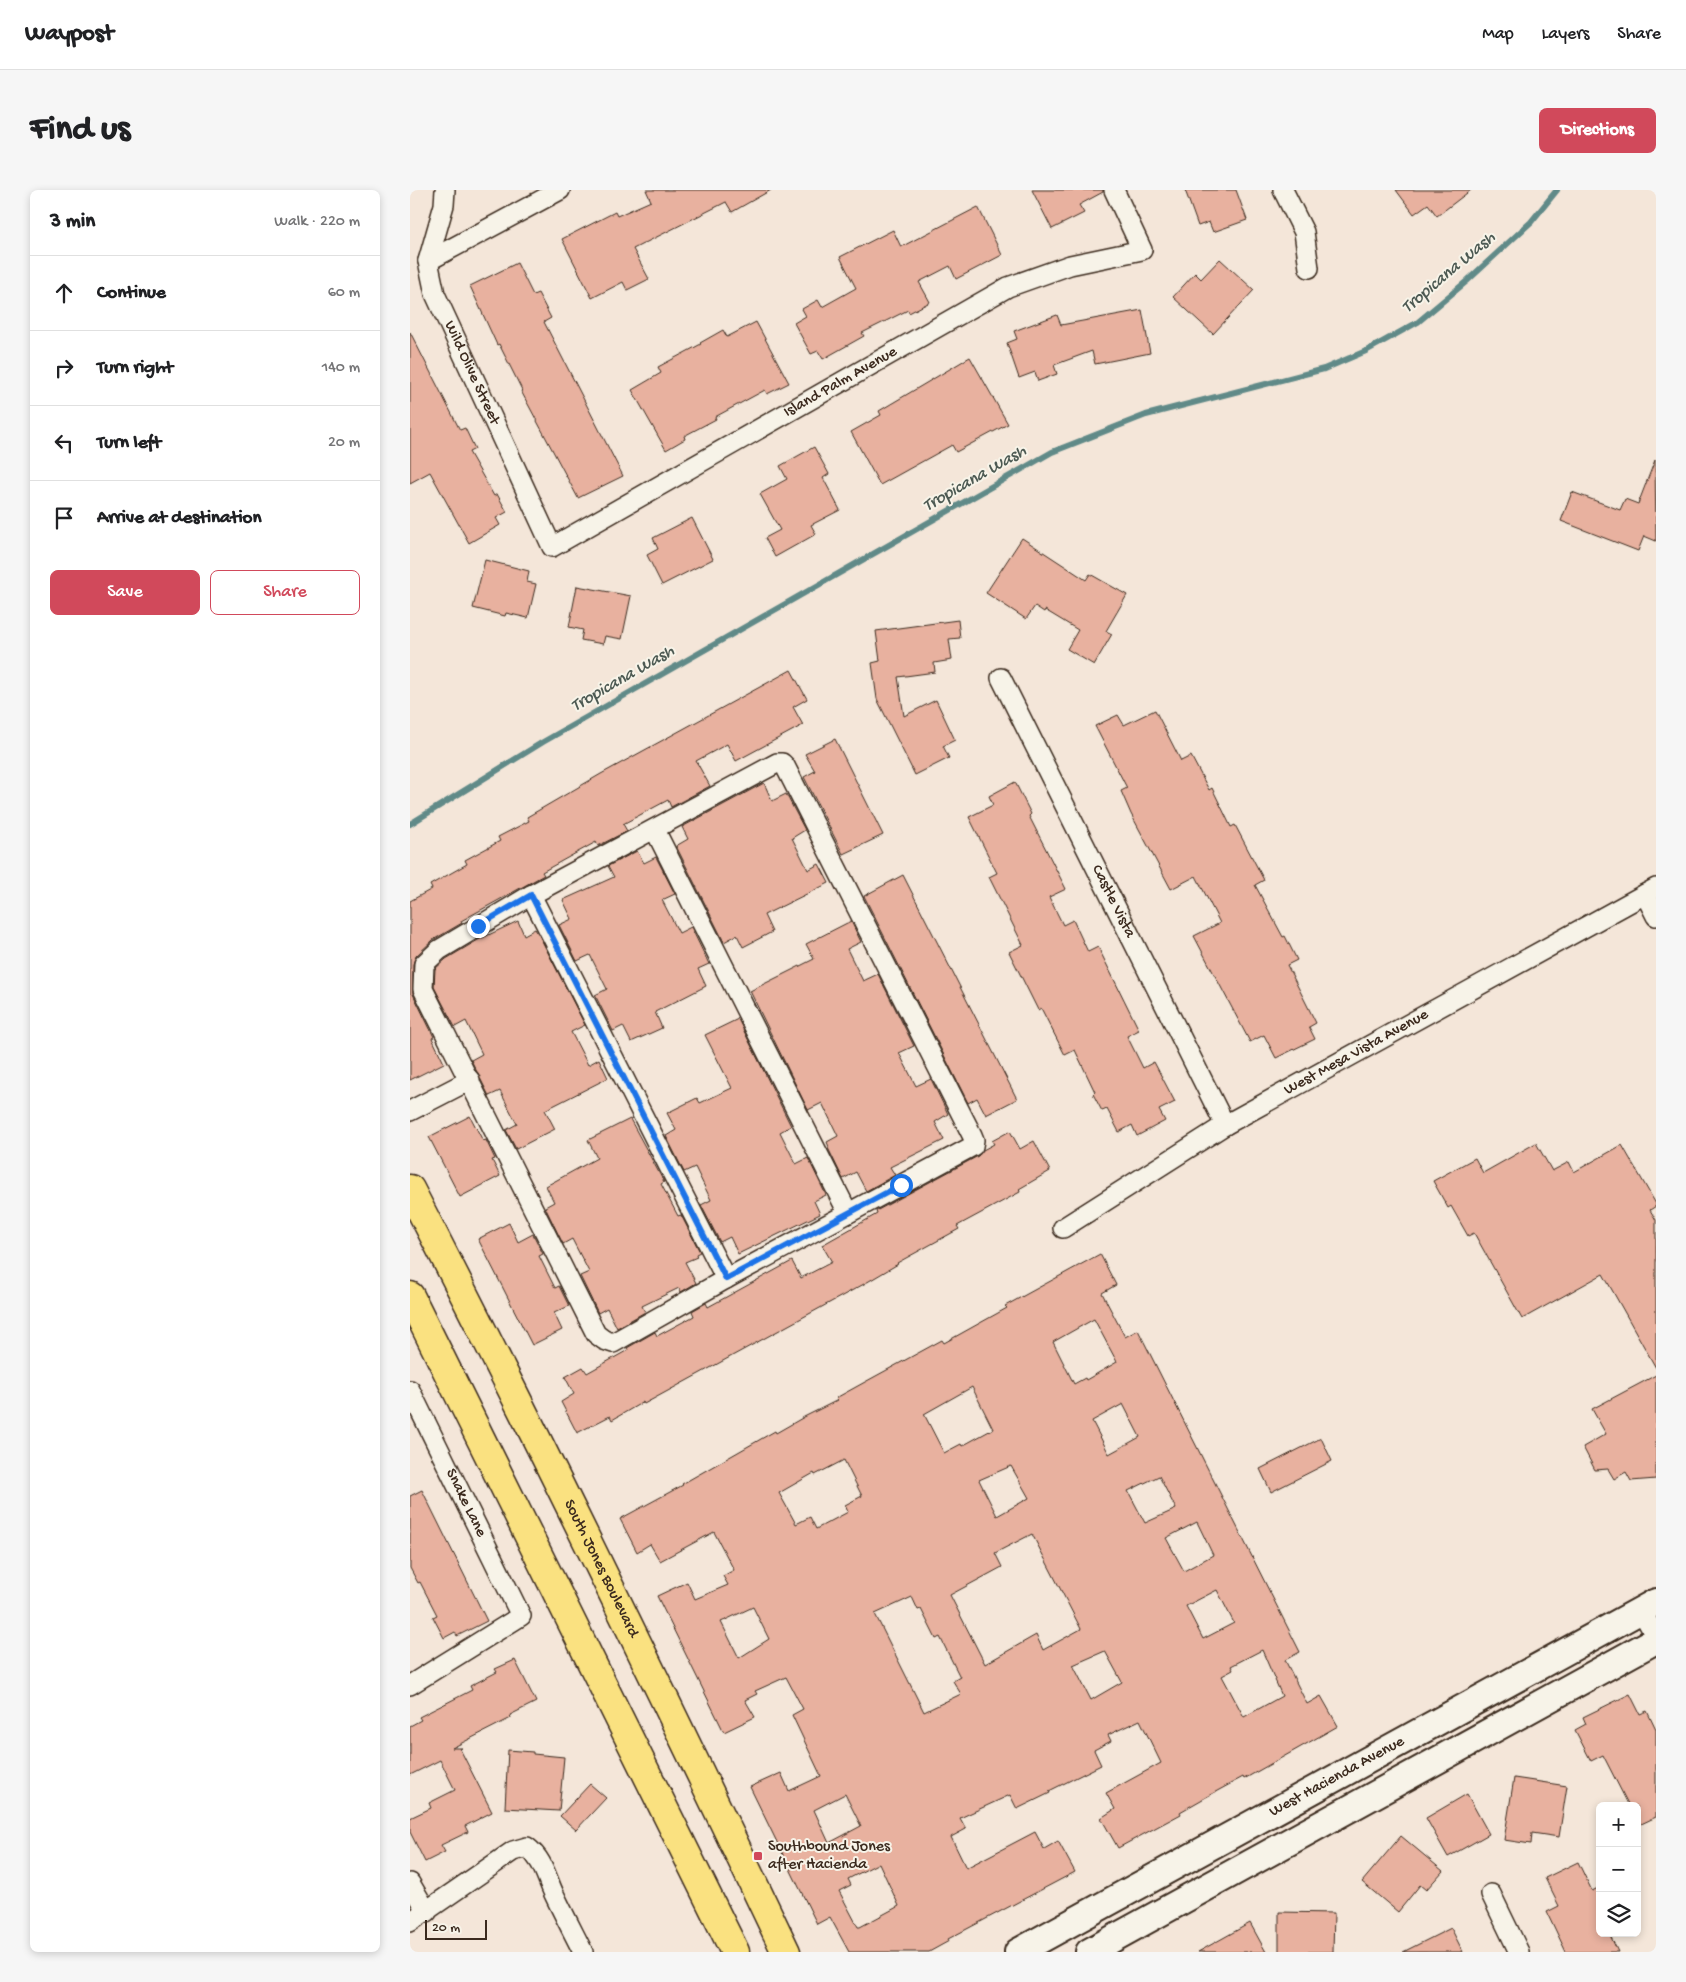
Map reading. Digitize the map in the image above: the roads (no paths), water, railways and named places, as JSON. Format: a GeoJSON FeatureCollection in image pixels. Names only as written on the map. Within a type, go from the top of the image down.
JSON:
{"type":"FeatureCollection","features":[{"type":"Feature","properties":{"kind":"main road","name":"South Jones Boulevard"},"geometry":{"type":"LineString","coordinates":[[410,1189],[690,1750],[786,1952]]}},
{"type":"Feature","properties":{"kind":"main road"},"geometry":{"type":"LineString","coordinates":[[410,1296],[735,1952]]}},
{"type":"Feature","properties":{"kind":"main road","name":"West Hacienda Avenue"},"geometry":{"type":"LineString","coordinates":[[1018,1952],[1649,1606]]}},
{"type":"Feature","properties":{"kind":"main road","name":"West Hacienda Avenue"},"geometry":{"type":"LineString","coordinates":[[1089,1952],[1656,1638]]}},
{"type":"Feature","properties":{"kind":"main road"},"geometry":{"type":"LineString","coordinates":[[1478,1700],[1494,1729]]}},
{"type":"Feature","properties":{"kind":"main road"},"geometry":{"type":"LineString","coordinates":[[1108,1903],[1124,1933]]}},
{"type":"Feature","properties":{"kind":"street","name":"Wild Olive Street"},"geometry":{"type":"LineString","coordinates":[[445,190],[444,205],[428,261],[436,294],[552,547]]}},
{"type":"Feature","properties":{"kind":"street"},"geometry":{"type":"LineString","coordinates":[[428,261],[560,190]]}},
{"type":"Feature","properties":{"kind":"street","name":"Island Palm Avenue"},"geometry":{"type":"LineString","coordinates":[[552,547],[1008,287],[1070,265],[1142,250],[1114,190]]}},
{"type":"Feature","properties":{"kind":"street"},"geometry":{"type":"LineString","coordinates":[[1283,190],[1304,232],[1309,268]]}},
{"type":"Feature","properties":{"kind":"street","name":"Castle Vista"},"geometry":{"type":"LineString","coordinates":[[1001,678],[1225,1125]]}},
{"type":"Feature","properties":{"kind":"street"},"geometry":{"type":"LineString","coordinates":[[777,763],[782,763],[786,766],[974,1140],[973,1146],[726,1279],[613,1343],[604,1340],[596,1334],[470,1080],[422,989],[424,964],[438,950],[531,895],[777,763]]}},
{"type":"Feature","properties":{"kind":"street"},"geometry":{"type":"LineString","coordinates":[[655,830],[848,1214]]}},
{"type":"Feature","properties":{"kind":"street"},"geometry":{"type":"LineString","coordinates":[[1650,891],[1656,916]]}},
{"type":"Feature","properties":{"kind":"street","name":"West Mesa Vista Avenue"},"geometry":{"type":"LineString","coordinates":[[1063,1228],[1225,1125],[1650,891]]}},
{"type":"Feature","properties":{"kind":"street"},"geometry":{"type":"LineString","coordinates":[[531,895],[726,1279]]}},
{"type":"Feature","properties":{"kind":"street"},"geometry":{"type":"LineString","coordinates":[[410,1111],[470,1080]]}},
{"type":"Feature","properties":{"kind":"street","name":"Snake Lane"},"geometry":{"type":"LineString","coordinates":[[410,1390],[521,1616],[410,1685]]}},
{"type":"Feature","properties":{"kind":"street"},"geometry":{"type":"LineString","coordinates":[[1649,1606],[1656,1638]]}},
{"type":"Feature","properties":{"kind":"street"},"geometry":{"type":"LineString","coordinates":[[410,1922],[507,1855],[527,1847],[536,1854],[542,1865],[554,1895],[583,1952]]}},
{"type":"Feature","properties":{"kind":"street"},"geometry":{"type":"LineString","coordinates":[[410,1883],[427,1912]]}},
{"type":"Feature","properties":{"kind":"street"},"geometry":{"type":"LineString","coordinates":[[1491,1894],[1519,1952]]}},
{"type":"Feature","properties":{"kind":"waterway","name":"Tropicana Wash"},"geometry":{"type":"LineString","coordinates":[[410,824],[543,742],[1052,452],[1146,415],[1324,369],[1366,351],[1418,322],[1467,281],[1531,222],[1557,190]]}},
{"type":"Feature","properties":{"kind":"place","name":"Southbound Jones after Hacienda"},"geometry":{"type":"Point","coordinates":[758,1856]}}]}
